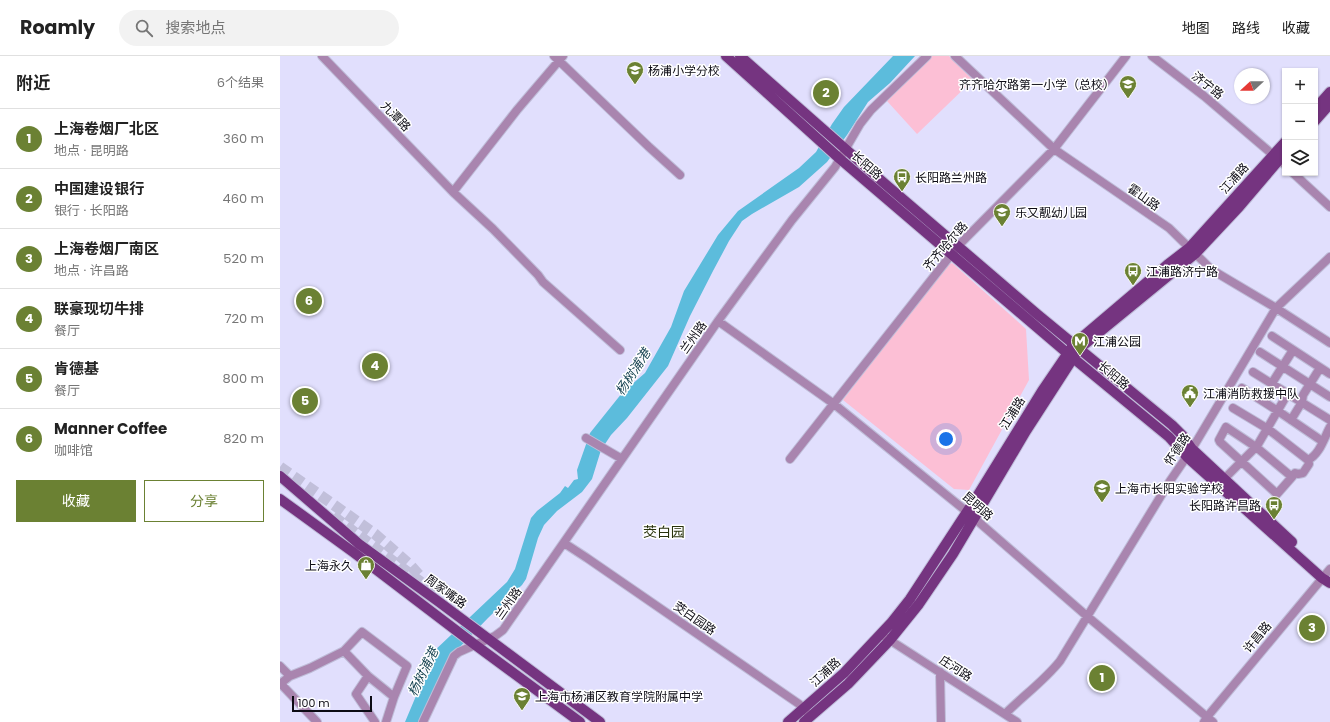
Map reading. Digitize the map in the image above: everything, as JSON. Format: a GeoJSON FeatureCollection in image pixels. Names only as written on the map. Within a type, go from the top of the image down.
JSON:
{"type":"FeatureCollection","features":[{"type":"Feature","properties":{"kind":"main road"},"geometry":{"type":"LineString","coordinates":[[726,56],[814,128]]}},
{"type":"Feature","properties":{"kind":"main road"},"geometry":{"type":"LineString","coordinates":[[740,56],[814,128]]}},
{"type":"Feature","properties":{"kind":"main road"},"geometry":{"type":"LineString","coordinates":[[1318,106],[1330,92]]}},
{"type":"Feature","properties":{"kind":"main road"},"geometry":{"type":"LineString","coordinates":[[1318,117],[1330,104]]}},
{"type":"Feature","properties":{"kind":"main road","name":"长阳路"},"geometry":{"type":"LineString","coordinates":[[814,128],[846,150],[1037,314],[1073,351]]}},
{"type":"Feature","properties":{"kind":"main road","name":"长阳路"},"geometry":{"type":"LineString","coordinates":[[814,128],[840,159],[951,255],[1073,351],[1169,437],[1224,479],[1328,576]]}},
{"type":"Feature","properties":{"kind":"main road","name":"江浦路"},"geometry":{"type":"LineString","coordinates":[[806,716],[896,617],[923,581],[1022,437],[1073,351],[1192,251],[1239,207],[1280,158]]}},
{"type":"Feature","properties":{"kind":"main road","name":"长阳路"},"geometry":{"type":"LineString","coordinates":[[1190,453],[1328,576]]}},
{"type":"Feature","properties":{"kind":"main road","name":"周家嘴路"},"geometry":{"type":"LineString","coordinates":[[280,476],[359,544],[600,722]]}},
{"type":"Feature","properties":{"kind":"main road","name":"周家嘴路"},"geometry":{"type":"LineString","coordinates":[[280,499],[580,722]]}},
{"type":"Feature","properties":{"kind":"main road","name":"江浦路"},"geometry":{"type":"LineString","coordinates":[[788,722],[806,716],[848,684],[890,640],[939,576],[970,514]]}},
{"type":"Feature","properties":{"kind":"street","name":"九潭路"},"geometry":{"type":"LineString","coordinates":[[322,56],[453,192],[493,229],[543,282],[620,350]]}},
{"type":"Feature","properties":{"kind":"street","name":"兰州路"},"geometry":{"type":"LineString","coordinates":[[423,722],[454,656],[471,642],[489,639],[503,630],[718,321],[792,220],[840,159],[864,118],[927,56]]}},
{"type":"Feature","properties":{"kind":"street","name":"霍山路"},"geometry":{"type":"LineString","coordinates":[[955,56],[1054,149],[1168,228],[1212,270],[1276,308],[1330,343]]}},
{"type":"Feature","properties":{"kind":"street","name":"齐齐哈尔路"},"geometry":{"type":"LineString","coordinates":[[790,459],[958,246],[1054,149],[1126,56]]}},
{"type":"Feature","properties":{"kind":"street","name":"济宁路"},"geometry":{"type":"LineString","coordinates":[[1152,56],[1280,158]]}},
{"type":"Feature","properties":{"kind":"street"},"geometry":{"type":"LineString","coordinates":[[453,192],[559,58],[649,147],[680,175]]}},
{"type":"Feature","properties":{"kind":"street"},"geometry":{"type":"LineString","coordinates":[[1296,176],[1330,206]]}},
{"type":"Feature","properties":{"kind":"street","name":"怀德路"},"geometry":{"type":"LineString","coordinates":[[1005,714],[1050,674],[1060,661],[1170,480],[1190,453],[1276,308],[1330,257]]}},
{"type":"Feature","properties":{"kind":"street","name":"昆明路"},"geometry":{"type":"LineString","coordinates":[[718,321],[834,404],[970,514],[1208,720]]}},
{"type":"Feature","properties":{"kind":"street"},"geometry":{"type":"LineString","coordinates":[[1272,336],[1330,374]]}},
{"type":"Feature","properties":{"kind":"street"},"geometry":{"type":"LineString","coordinates":[[1272,383],[1293,350]]}},
{"type":"Feature","properties":{"kind":"street"},"geometry":{"type":"LineString","coordinates":[[1260,352],[1330,397]]}},
{"type":"Feature","properties":{"kind":"street"},"geometry":{"type":"LineString","coordinates":[[1291,420],[1302,402],[1303,395],[1320,368]]}},
{"type":"Feature","properties":{"kind":"street"},"geometry":{"type":"LineString","coordinates":[[1254,372],[1329,417]]}},
{"type":"Feature","properties":{"kind":"street"},"geometry":{"type":"LineString","coordinates":[[1242,388],[1322,441]]}},
{"type":"Feature","properties":{"kind":"street"},"geometry":{"type":"LineString","coordinates":[[1224,479],[1256,448],[1288,393]]}},
{"type":"Feature","properties":{"kind":"street"},"geometry":{"type":"LineString","coordinates":[[1233,408],[1268,429],[1308,460]]}},
{"type":"Feature","properties":{"kind":"street"},"geometry":{"type":"LineString","coordinates":[[1292,477],[1256,448],[1226,427],[1219,440],[1220,442],[1277,494],[1292,477],[1295,473],[1303,473],[1309,464],[1308,460]]}},
{"type":"Feature","properties":{"kind":"street"},"geometry":{"type":"LineString","coordinates":[[1308,460],[1313,457],[1318,450],[1330,427]]}},
{"type":"Feature","properties":{"kind":"street"},"geometry":{"type":"LineString","coordinates":[[586,438],[622,459]]}},
{"type":"Feature","properties":{"kind":"street","name":"茭白园路"},"geometry":{"type":"LineString","coordinates":[[564,543],[800,704],[806,716]]}},
{"type":"Feature","properties":{"kind":"street","name":"许昌路"},"geometry":{"type":"LineString","coordinates":[[1208,720],[1328,576]]}},
{"type":"Feature","properties":{"kind":"street"},"geometry":{"type":"LineString","coordinates":[[317,722],[280,684],[290,676],[344,651],[362,632],[407,666],[394,697],[386,722]]}},
{"type":"Feature","properties":{"kind":"street","name":"庄河路"},"geometry":{"type":"LineString","coordinates":[[881,634],[1017,722]]}},
{"type":"Feature","properties":{"kind":"street"},"geometry":{"type":"LineString","coordinates":[[344,651],[368,676],[394,697]]}},
{"type":"Feature","properties":{"kind":"street"},"geometry":{"type":"LineString","coordinates":[[280,666],[290,676]]}},
{"type":"Feature","properties":{"kind":"street"},"geometry":{"type":"LineString","coordinates":[[940,672],[941,722]]}},
{"type":"Feature","properties":{"kind":"street"},"geometry":{"type":"LineString","coordinates":[[368,676],[356,694],[375,722]]}},
{"type":"Feature","properties":{"kind":"shaded area"},"geometry":{"type":"Polygon","coordinates":[[[931,56],[949,56],[973,80],[917,134],[887,101],[931,56]]]}},
{"type":"Feature","properties":{"kind":"shaded area"},"geometry":{"type":"Polygon","coordinates":[[[952,263],[1026,329],[1029,380],[969,490],[954,489],[843,400],[944,267],[952,263]]]}},
{"type":"Feature","properties":{"kind":"water","name":"杨树浦港"},"geometry":{"type":"Polygon","coordinates":[[[893,56],[915,56],[890,83],[868,102],[847,135],[827,162],[799,187],[742,221],[729,241],[690,316],[668,366],[627,418],[611,435],[601,450],[592,479],[582,492],[557,511],[544,525],[538,538],[526,579],[522,585],[455,652],[421,722],[405,722],[424,677],[432,653],[507,582],[515,569],[531,518],[537,511],[560,493],[565,486],[568,488],[574,480],[578,479],[577,470],[590,433],[622,393],[645,373],[671,327],[684,291],[718,235],[738,211],[799,168],[816,152],[832,124],[844,107],[893,56]]]}},
{"type":"Feature","properties":{"kind":"tunnel"},"geometry":{"type":"LineString","coordinates":[[280,467],[375,534],[410,565],[420,576]]}},
{"type":"Feature","properties":{"kind":"tunnel"},"geometry":{"type":"LineString","coordinates":[[333,516],[434,592]]}},
{"type":"Feature","properties":{"kind":"place","name":"杨浦小学分校"},"geometry":{"type":"Point","coordinates":[635,85]}},
{"type":"Feature","properties":{"kind":"place","name":"中国建设银行"},"geometry":{"type":"Point","coordinates":[826,93]}},
{"type":"Feature","properties":{"kind":"place","name":"齐齐哈尔路第一小学（总校）"},"geometry":{"type":"Point","coordinates":[1128,99]}},
{"type":"Feature","properties":{"kind":"place","name":"长阳路兰州路"},"geometry":{"type":"Point","coordinates":[902,192]}},
{"type":"Feature","properties":{"kind":"place","name":"乐又靓幼儿园"},"geometry":{"type":"Point","coordinates":[1002,227]}},
{"type":"Feature","properties":{"kind":"place","name":"江浦路济宁路"},"geometry":{"type":"Point","coordinates":[1133,286]}},
{"type":"Feature","properties":{"kind":"place","name":"Manner Coffee"},"geometry":{"type":"Point","coordinates":[309,301]}},
{"type":"Feature","properties":{"kind":"place","name":"江浦公园"},"geometry":{"type":"Point","coordinates":[1080,356]}},
{"type":"Feature","properties":{"kind":"place","name":"联豪现切牛排"},"geometry":{"type":"Point","coordinates":[375,366]}},
{"type":"Feature","properties":{"kind":"place","name":"肯德基"},"geometry":{"type":"Point","coordinates":[305,401]}},
{"type":"Feature","properties":{"kind":"place","name":"江浦消防救援中队"},"geometry":{"type":"Point","coordinates":[1190,408]}},
{"type":"Feature","properties":{"kind":"place","name":"上海市长阳实验学校"},"geometry":{"type":"Point","coordinates":[1102,503]}},
{"type":"Feature","properties":{"kind":"place","name":"长阳路许昌路"},"geometry":{"type":"Point","coordinates":[1274,520]}},
{"type":"Feature","properties":{"kind":"place","name":"上海永久"},"geometry":{"type":"Point","coordinates":[366,580]}},
{"type":"Feature","properties":{"kind":"place","name":"上海卷烟厂南区"},"geometry":{"type":"Point","coordinates":[1312,628]}},
{"type":"Feature","properties":{"kind":"place","name":"上海卷烟厂北区"},"geometry":{"type":"Point","coordinates":[1102,678]}},
{"type":"Feature","properties":{"kind":"place","name":"上海市杨浦区教育学院附属中学"},"geometry":{"type":"Point","coordinates":[522,711]}},
{"type":"Feature","properties":{"kind":"district","name":"茭白园"},"geometry":{"type":"Point","coordinates":[664,532]}}]}
